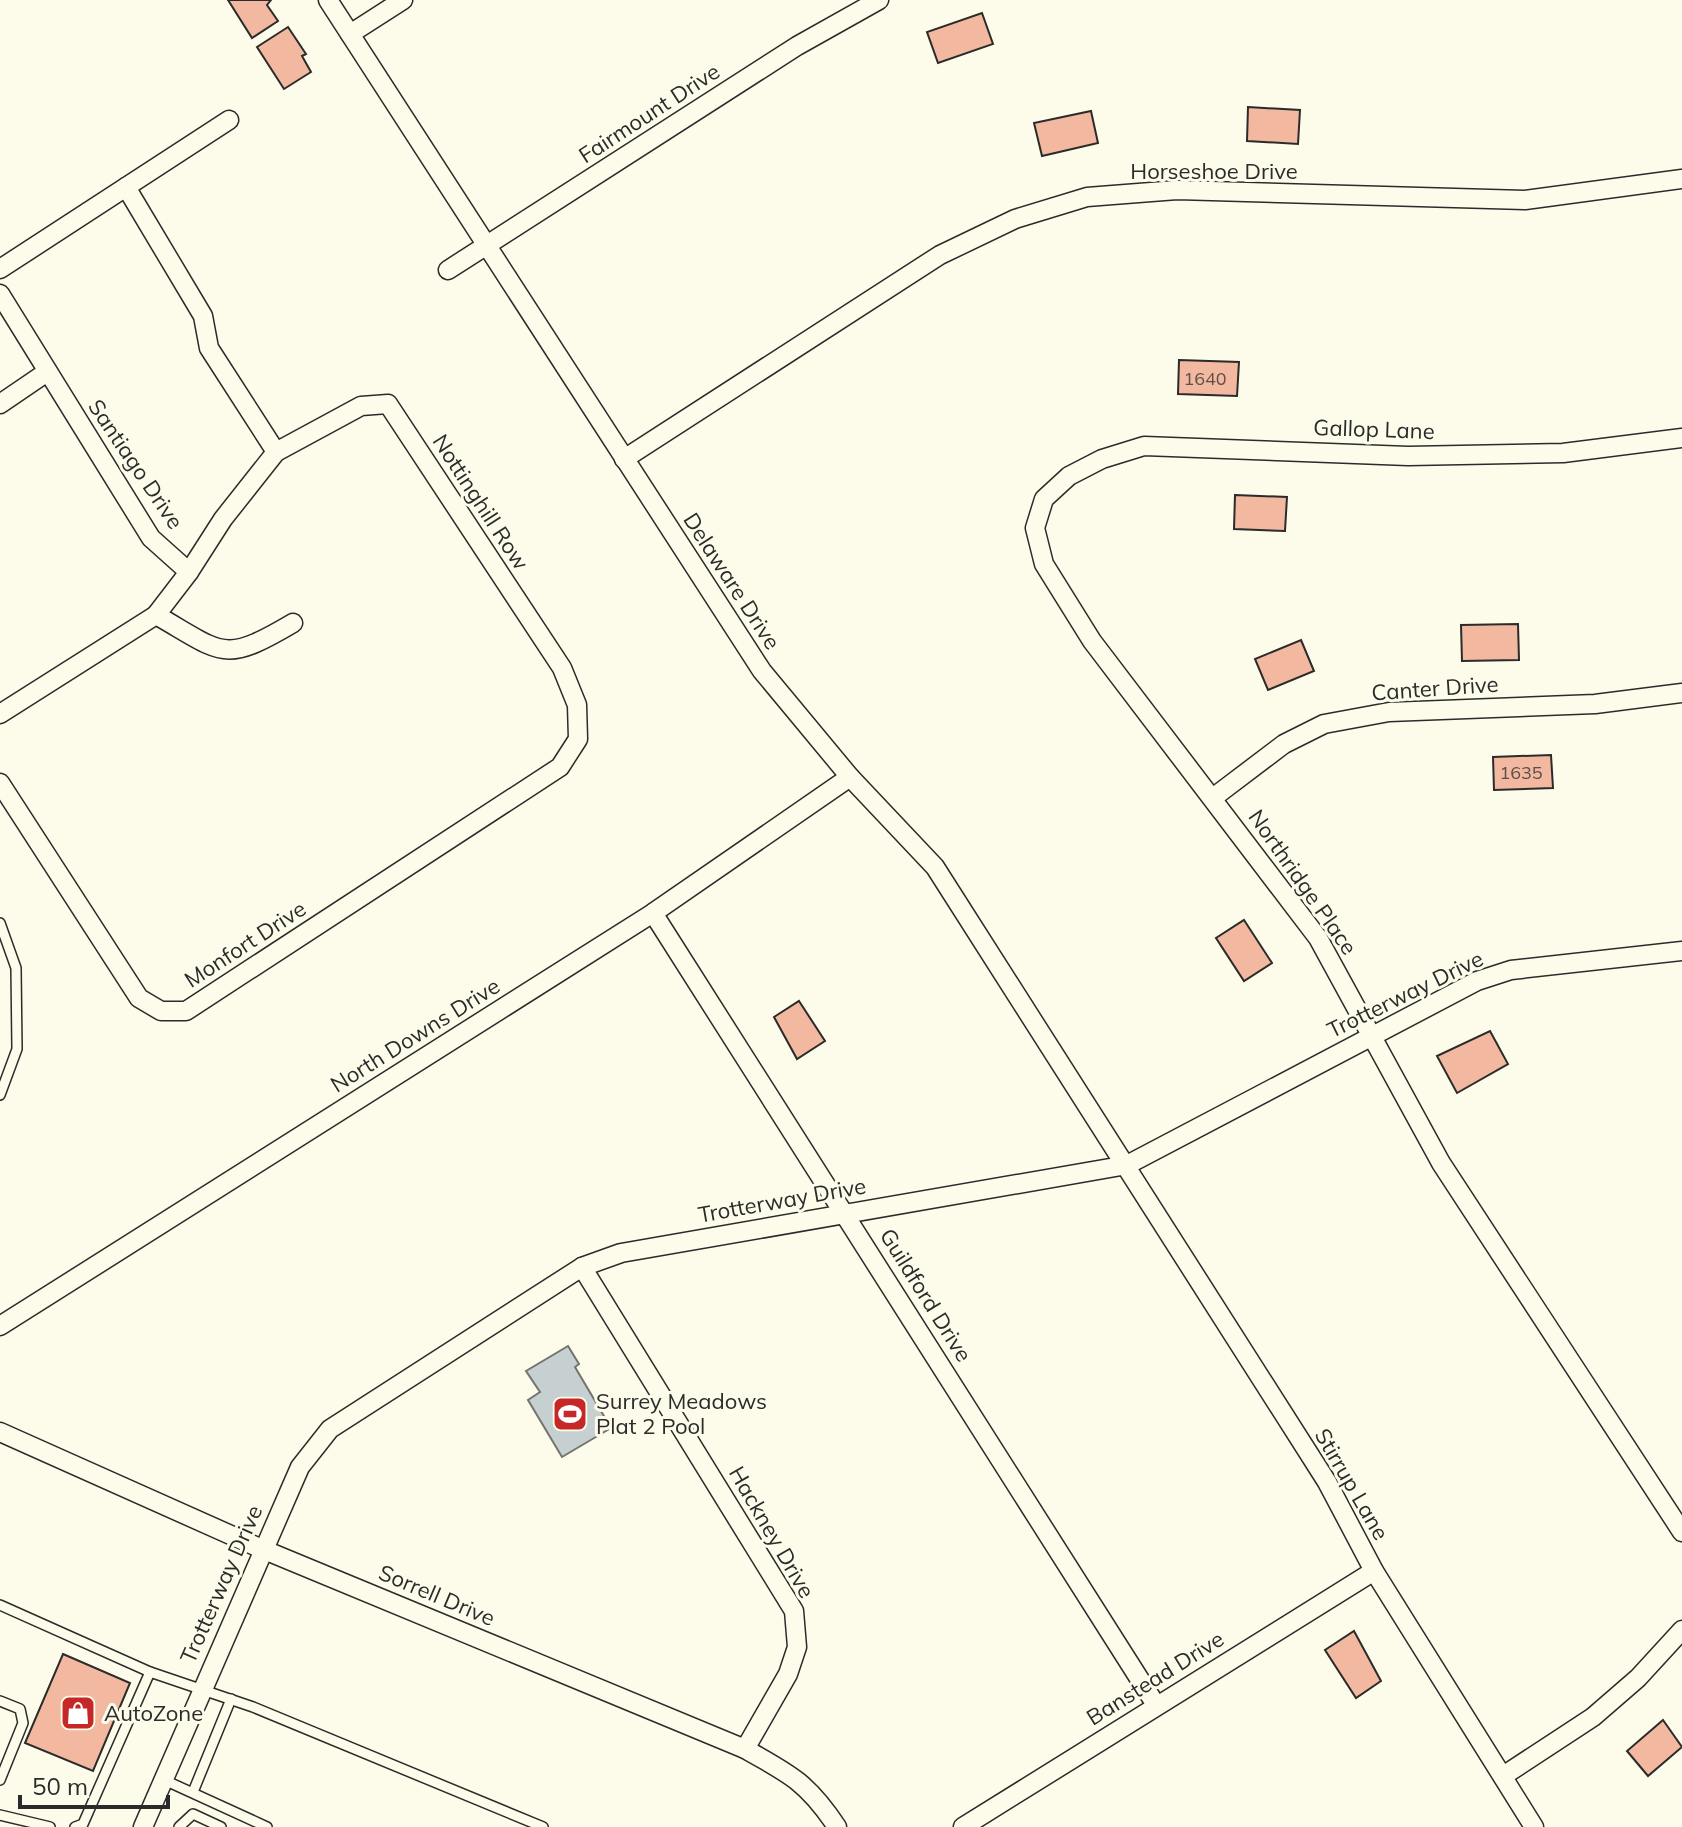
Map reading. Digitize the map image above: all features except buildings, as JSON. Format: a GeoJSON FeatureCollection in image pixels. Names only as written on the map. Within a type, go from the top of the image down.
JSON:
{"type":"FeatureCollection","features":[{"type":"Feature","properties":{"kind":"street","name":"Delaware Drive"},"geometry":{"type":"LineString","coordinates":[[328,0],[762,671],[850,777],[935,867],[1127,1165]]}},
{"type":"Feature","properties":{"kind":"street"},"geometry":{"type":"LineString","coordinates":[[350,34],[403,0]]}},
{"type":"Feature","properties":{"kind":"street","name":"Fairmount Drive"},"geometry":{"type":"LineString","coordinates":[[448,270],[797,46],[879,0]]}},
{"type":"Feature","properties":{"kind":"street"},"geometry":{"type":"LineString","coordinates":[[0,269],[229,120]]}},
{"type":"Feature","properties":{"kind":"street","name":"Horseshoe Drive"},"geometry":{"type":"LineString","coordinates":[[624,459],[940,255],[1015,219],[1087,197],[1177,190],[1525,200],[1682,179]]}},
{"type":"Feature","properties":{"kind":"street"},"geometry":{"type":"LineString","coordinates":[[126,187],[203,316],[209,348],[276,452]]}},
{"type":"Feature","properties":{"kind":"street","name":"Santiago Drive"},"geometry":{"type":"LineString","coordinates":[[0,294],[151,538],[189,572]]}},
{"type":"Feature","properties":{"kind":"street"},"geometry":{"type":"LineString","coordinates":[[0,404],[47,372]]}},
{"type":"Feature","properties":{"kind":"street","name":"Nottinghill Row"},"geometry":{"type":"LineString","coordinates":[[189,572],[223,519],[276,452],[361,406],[388,404],[562,668],[577,705],[578,739]]}},
{"type":"Feature","properties":{"kind":"street","name":"Gallop Lane"},"geometry":{"type":"LineString","coordinates":[[1069,476],[1102,459],[1144,446],[1424,456],[1563,453],[1682,438]]}},
{"type":"Feature","properties":{"kind":"street","name":"Northridge Place"},"geometry":{"type":"LineString","coordinates":[[1069,476],[1044,499],[1035,528],[1044,564],[1092,641],[1214,797],[1318,938],[1441,1163],[1682,1532]]}},
{"type":"Feature","properties":{"kind":"street"},"geometry":{"type":"LineString","coordinates":[[0,714],[156,615],[189,572]]}},
{"type":"Feature","properties":{"kind":"street"},"geometry":{"type":"LineString","coordinates":[[156,615],[219,651],[251,648],[293,623]]}},
{"type":"Feature","properties":{"kind":"street","name":"Canter Drive"},"geometry":{"type":"LineString","coordinates":[[1214,797],[1284,744],[1324,724],[1389,712],[1595,704],[1682,693]]}},
{"type":"Feature","properties":{"kind":"street","name":"Monfort Drive"},"geometry":{"type":"LineString","coordinates":[[0,783],[139,998],[161,1011],[186,1011],[560,767],[578,739]]}},
{"type":"Feature","properties":{"kind":"street","name":"North Downs Drive"},"geometry":{"type":"LineString","coordinates":[[0,1326],[653,913],[850,777]]}},
{"type":"Feature","properties":{"kind":"street","name":"Guildford Drive"},"geometry":{"type":"LineString","coordinates":[[653,913],[1156,1705]]}},
{"type":"Feature","properties":{"kind":"street","name":"Trotterway Drive"},"geometry":{"type":"LineString","coordinates":[[143,1827],[300,1467],[330,1429],[582,1267],[621,1253],[1127,1165],[1477,981],[1511,970],[1682,951]]}},
{"type":"Feature","properties":{"kind":"street","name":"Stirrup Lane"},"geometry":{"type":"LineString","coordinates":[[1127,1165],[1327,1482],[1374,1571],[1534,1827]]}},
{"type":"Feature","properties":{"kind":"street","name":"Hackney Drive"},"geometry":{"type":"LineString","coordinates":[[582,1267],[794,1611],[797,1647],[788,1674],[745,1749]]}},
{"type":"Feature","properties":{"kind":"street","name":"Sorrell Drive"},"geometry":{"type":"LineString","coordinates":[[0,1432],[262,1549],[745,1749],[791,1774],[815,1793],[837,1827]]}},
{"type":"Feature","properties":{"kind":"street","name":"Banstead Drive"},"geometry":{"type":"LineString","coordinates":[[963,1827],[1374,1571]]}},
{"type":"Feature","properties":{"kind":"street"},"geometry":{"type":"LineString","coordinates":[[1503,1776],[1593,1717],[1638,1678],[1682,1630]]}},
{"type":"Feature","properties":{"kind":"lane"},"geometry":{"type":"LineString","coordinates":[[0,923],[16,968],[17,1049],[0,1095]]}},
{"type":"Feature","properties":{"kind":"lane"},"geometry":{"type":"LineString","coordinates":[[0,1605],[150,1672],[231,1699],[543,1827]]}},
{"type":"Feature","properties":{"kind":"lane"},"geometry":{"type":"LineString","coordinates":[[75,1827],[83,1824],[150,1672]]}},
{"type":"Feature","properties":{"kind":"lane"},"geometry":{"type":"LineString","coordinates":[[193,1792],[231,1699]]}},
{"type":"Feature","properties":{"kind":"lane"},"geometry":{"type":"LineString","coordinates":[[0,1701],[20,1709],[23,1723],[0,1780]]}},
{"type":"Feature","properties":{"kind":"lane"},"geometry":{"type":"LineString","coordinates":[[162,1779],[267,1827]]}},
{"type":"Feature","properties":{"kind":"lane"},"geometry":{"type":"LineString","coordinates":[[179,1827],[193,1814],[221,1827]]}},
{"type":"Feature","properties":{"kind":"lane"},"geometry":{"type":"LineString","coordinates":[[0,1815],[50,1827]]}},
{"type":"Feature","properties":{"kind":"shaded area","name":"Surrey Meadows Plat 2 Pool"},"geometry":{"type":"Polygon","coordinates":[[[568,1346],[579,1364],[575,1367],[611,1428],[562,1457],[528,1400],[540,1392],[526,1371],[568,1346]]]}},
{"type":"Feature","properties":{"kind":"place","name":"Surrey Meadows Plat 2 Pool"},"geometry":{"type":"Point","coordinates":[570,1414]}},
{"type":"Feature","properties":{"kind":"place","name":"AutoZone"},"geometry":{"type":"Point","coordinates":[78,1713]}}]}
